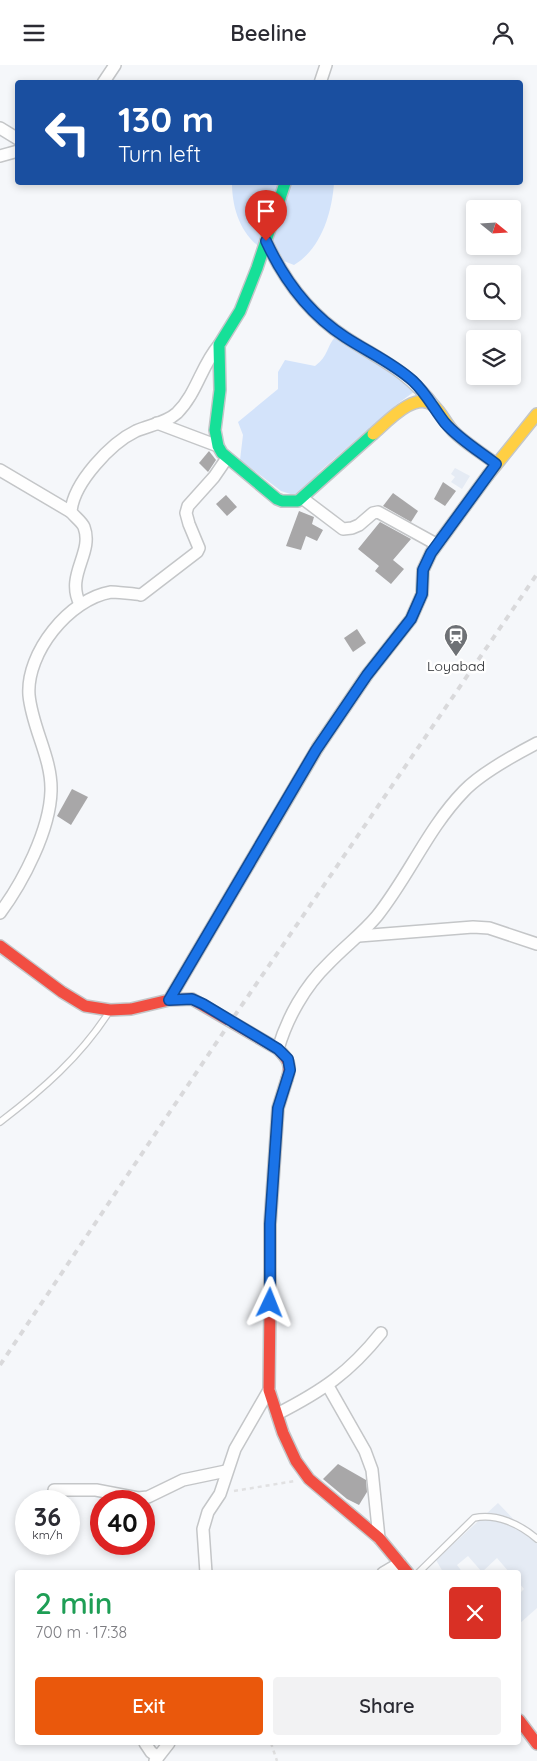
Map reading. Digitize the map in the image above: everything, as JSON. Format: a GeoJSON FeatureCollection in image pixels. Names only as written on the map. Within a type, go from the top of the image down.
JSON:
{"type":"FeatureCollection","features":[{"type":"Feature","properties":{"kind":"street"},"geometry":{"type":"LineString","coordinates":[[105,80],[116,65]]}},
{"type":"Feature","properties":{"kind":"street"},"geometry":{"type":"LineString","coordinates":[[321,80],[326,65]]}},
{"type":"Feature","properties":{"kind":"street"},"geometry":{"type":"LineString","coordinates":[[0,128],[15,137]]}},
{"type":"Feature","properties":{"kind":"street"},"geometry":{"type":"LineString","coordinates":[[0,156],[15,152]]}},
{"type":"Feature","properties":{"kind":"street"},"geometry":{"type":"LineString","coordinates":[[71,512],[75,496],[105,453],[126,436],[170,419],[189,400],[195,391],[203,367],[240,311],[284,185]]}},
{"type":"Feature","properties":{"kind":"street"},"geometry":{"type":"LineString","coordinates":[[266,241],[292,288],[314,313],[344,336],[402,371],[422,390],[453,431],[496,464]]}},
{"type":"Feature","properties":{"kind":"street"},"geometry":{"type":"LineString","coordinates":[[219,345],[220,390],[215,430],[218,445],[227,458],[249,473],[277,499],[293,502],[302,498],[404,407],[421,401],[434,406]]}},
{"type":"Feature","properties":{"kind":"street"},"geometry":{"type":"LineString","coordinates":[[169,1000],[316,750],[367,675],[411,619],[422,594],[423,570],[436,545],[496,464],[537,413]]}},
{"type":"Feature","properties":{"kind":"street"},"geometry":{"type":"LineString","coordinates":[[157,423],[218,445]]}},
{"type":"Feature","properties":{"kind":"street"},"geometry":{"type":"LineString","coordinates":[[0,913],[28,868],[40,838],[51,793],[48,766],[30,703],[29,680],[37,657],[57,626],[80,604],[109,592],[141,595],[158,580],[167,577],[197,553],[199,548],[186,513],[188,506],[214,477],[227,458]]}},
{"type":"Feature","properties":{"kind":"street"},"geometry":{"type":"LineString","coordinates":[[0,469],[71,512],[84,526],[84,552],[75,582],[80,604]]}},
{"type":"Feature","properties":{"kind":"street"},"geometry":{"type":"LineString","coordinates":[[302,498],[343,529],[359,525],[373,513],[378,512],[436,545]]}},
{"type":"Feature","properties":{"kind":"street"},"geometry":{"type":"LineString","coordinates":[[278,1049],[289,1019],[326,965],[359,936],[383,908],[427,839],[465,789],[476,780],[537,743]]}},
{"type":"Feature","properties":{"kind":"street"},"geometry":{"type":"LineString","coordinates":[[359,936],[473,927],[488,928],[537,944]]}},
{"type":"Feature","properties":{"kind":"street"},"geometry":{"type":"LineString","coordinates":[[0,946],[85,1006],[110,1010],[131,1009],[169,1000],[192,999],[278,1049],[288,1059],[290,1070],[278,1108],[270,1224],[269,1390],[296,1461],[309,1479],[379,1538],[406,1570]]}},
{"type":"Feature","properties":{"kind":"street"},"geometry":{"type":"LineString","coordinates":[[277,1414],[328,1386],[367,1351],[381,1333]]}},
{"type":"Feature","properties":{"kind":"street"},"geometry":{"type":"LineString","coordinates":[[328,1386],[365,1451],[372,1470],[379,1538]]}},
{"type":"Feature","properties":{"kind":"street"},"geometry":{"type":"LineString","coordinates":[[206,1570],[203,1529],[208,1512],[220,1494],[226,1471],[235,1449],[269,1390]]}},
{"type":"Feature","properties":{"kind":"street"},"geometry":{"type":"LineString","coordinates":[[80,1490],[96,1490],[138,1498],[148,1497],[183,1480],[226,1471]]}},
{"type":"Feature","properties":{"kind":"street"},"geometry":{"type":"LineString","coordinates":[[387,1570],[400,1563]]}},
{"type":"Feature","properties":{"kind":"street"},"geometry":{"type":"LineString","coordinates":[[521,1723],[537,1744]]}},
{"type":"Feature","properties":{"kind":"street"},"geometry":{"type":"LineString","coordinates":[[146,1745],[156,1759],[167,1745]]}},
{"type":"Feature","properties":{"kind":"lane"},"geometry":{"type":"LineString","coordinates":[[0,1122],[36,1095],[58,1075],[82,1049],[110,1010]]}},
{"type":"Feature","properties":{"kind":"lane"},"geometry":{"type":"LineString","coordinates":[[421,1570],[474,1518],[489,1516],[507,1521],[537,1539]]}},
{"type":"Feature","properties":{"kind":"path"},"geometry":{"type":"LineString","coordinates":[[220,1494],[279,1482],[309,1479]]}},
{"type":"Feature","properties":{"kind":"path"},"geometry":{"type":"LineString","coordinates":[[272,1745],[277,1761]]}},
{"type":"Feature","properties":{"kind":"shaded area"},"geometry":{"type":"Polygon","coordinates":[[[232,185],[334,185],[328,218],[318,240],[311,250],[294,265],[272,255],[250,238],[236,212],[232,185]]]}},
{"type":"Feature","properties":{"kind":"shaded area"},"geometry":{"type":"Polygon","coordinates":[[[337,335],[415,391],[396,405],[319,472],[300,497],[281,491],[240,460],[243,435],[238,422],[278,389],[278,372],[285,360],[315,366],[323,358],[337,335]]]}},
{"type":"Feature","properties":{"kind":"shaded area"},"geometry":{"type":"Polygon","coordinates":[[[455,468],[470,476],[462,489],[451,482],[455,477],[451,474],[455,468]]]}},
{"type":"Feature","properties":{"kind":"shaded area"},"geometry":{"type":"Polygon","coordinates":[[[498,1503],[537,1544],[537,1608],[521,1622],[521,1592],[524,1589],[521,1585],[521,1570],[507,1570],[497,1558],[484,1570],[480,1570],[468,1556],[457,1565],[461,1570],[442,1570],[436,1560],[498,1503]]]}},
{"type":"Feature","properties":{"kind":"building"},"geometry":{"type":"Polygon","coordinates":[[[209,451],[216,460],[208,472],[199,463],[209,451]]]}},
{"type":"Feature","properties":{"kind":"building"},"geometry":{"type":"Polygon","coordinates":[[[443,482],[456,491],[445,506],[434,499],[443,482]]]}},
{"type":"Feature","properties":{"kind":"building"},"geometry":{"type":"Polygon","coordinates":[[[393,493],[418,511],[411,522],[383,506],[393,493]]]}},
{"type":"Feature","properties":{"kind":"building"},"geometry":{"type":"Polygon","coordinates":[[[226,495],[237,507],[227,516],[216,504],[226,495]]]}},
{"type":"Feature","properties":{"kind":"building"},"geometry":{"type":"Polygon","coordinates":[[[299,511],[314,517],[312,524],[323,530],[317,541],[306,536],[301,550],[286,546],[299,511]]]}},
{"type":"Feature","properties":{"kind":"building"},"geometry":{"type":"Polygon","coordinates":[[[380,522],[411,539],[393,560],[404,569],[391,584],[375,571],[379,566],[358,549],[380,522]]]}},
{"type":"Feature","properties":{"kind":"building"},"geometry":{"type":"Polygon","coordinates":[[[357,629],[366,643],[353,652],[344,638],[357,629]]]}},
{"type":"Feature","properties":{"kind":"building"},"geometry":{"type":"Polygon","coordinates":[[[72,789],[88,797],[71,825],[57,816],[72,789]]]}},
{"type":"Feature","properties":{"kind":"building"},"geometry":{"type":"Polygon","coordinates":[[[338,1464],[366,1480],[367,1492],[359,1505],[347,1499],[323,1479],[338,1464]]]}},
{"type":"Feature","properties":{"kind":"railway"},"geometry":{"type":"LineString","coordinates":[[0,1365],[231,1021],[537,574]]}},
{"type":"Feature","properties":{"kind":"traffic: fast"},"geometry":{"type":"LineString","coordinates":[[284,185],[257,268],[240,311],[219,345],[220,390],[215,430],[218,446],[222,453],[277,499],[282,501],[298,501],[373,434]]}},
{"type":"Feature","properties":{"kind":"traffic: fast"},"geometry":{"type":"LineString","coordinates":[[318,747],[367,675],[411,619],[422,594],[423,570],[431,553],[488,475]]}},
{"type":"Feature","properties":{"kind":"traffic: slow"},"geometry":{"type":"LineString","coordinates":[[373,434],[410,404],[427,402],[437,409],[451,428],[468,444],[496,464]]}},
{"type":"Feature","properties":{"kind":"traffic: slow"},"geometry":{"type":"LineString","coordinates":[[488,475],[537,414]]}},
{"type":"Feature","properties":{"kind":"traffic: slow"},"geometry":{"type":"LineString","coordinates":[[169,1000],[318,747]]}},
{"type":"Feature","properties":{"kind":"traffic: slow"},"geometry":{"type":"LineString","coordinates":[[270,1305],[270,1224],[278,1108],[287,1079]]}},
{"type":"Feature","properties":{"kind":"traffic: jam"},"geometry":{"type":"LineString","coordinates":[[0,946],[62,992],[85,1006],[110,1010],[131,1009],[169,1000],[192,999],[278,1049],[289,1066],[287,1079]]}},
{"type":"Feature","properties":{"kind":"traffic: jam"},"geometry":{"type":"LineString","coordinates":[[270,1305],[269,1390],[283,1433],[296,1461],[309,1479],[379,1538],[406,1570]]}},
{"type":"Feature","properties":{"kind":"traffic: jam"},"geometry":{"type":"LineString","coordinates":[[521,1723],[537,1744]]}},
{"type":"Feature","properties":{"kind":"place","name":"Loyabad"},"geometry":{"type":"Point","coordinates":[456,657]}},
{"type":"Feature","properties":{"kind":"route"},"geometry":{"type":"LineString","coordinates":[[266,241],[274,259],[292,288],[314,313],[344,336],[402,371],[422,390],[445,423],[453,431],[496,464],[431,553],[423,570],[422,594],[411,619],[367,675],[316,750],[169,1000],[192,999],[203,1004],[278,1049],[288,1059],[290,1070],[278,1108],[270,1224],[270,1303]]}}]}
